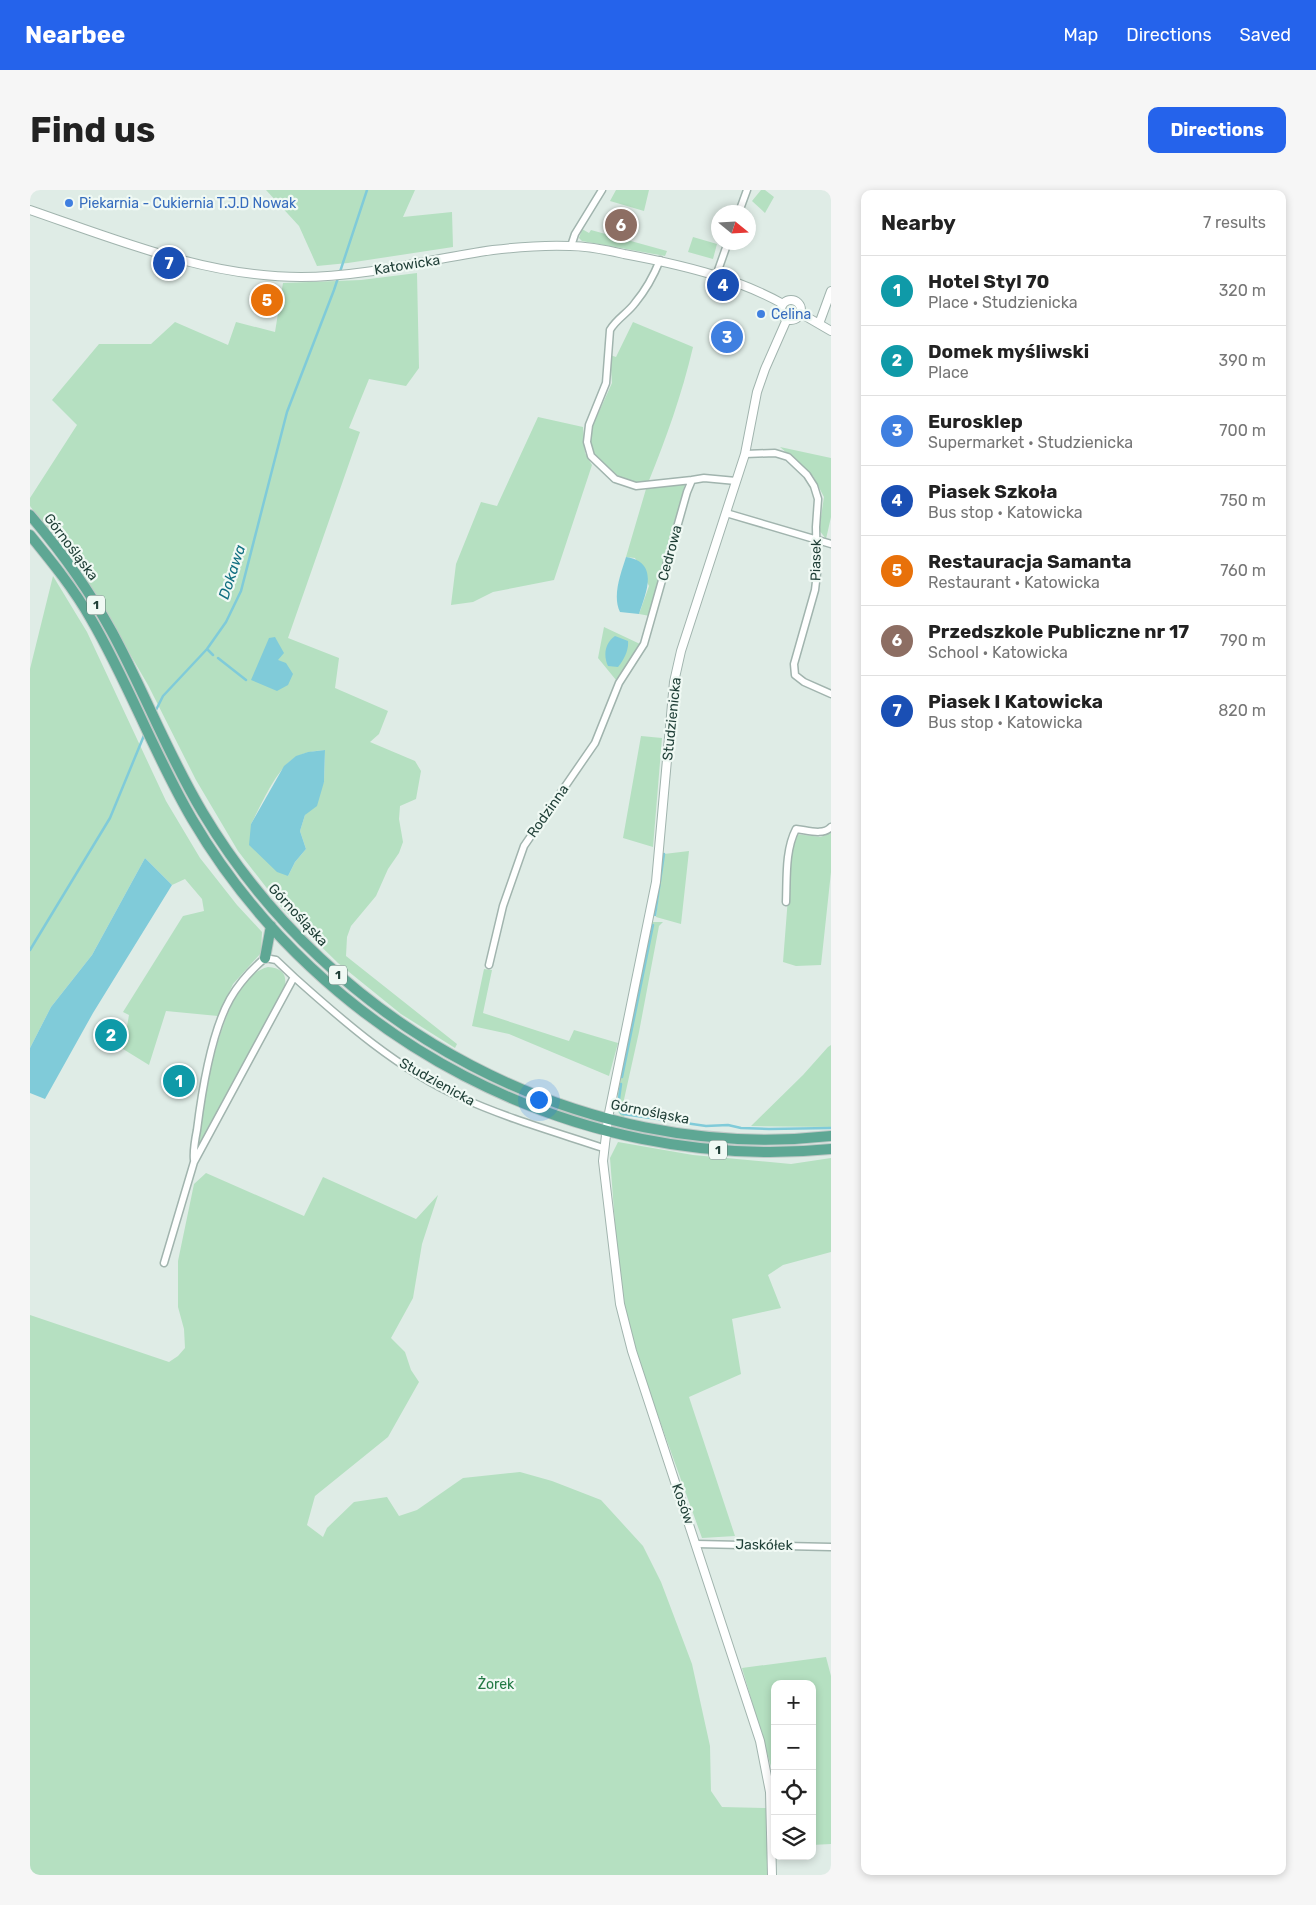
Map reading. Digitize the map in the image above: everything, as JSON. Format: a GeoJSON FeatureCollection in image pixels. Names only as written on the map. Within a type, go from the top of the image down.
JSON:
{"type":"FeatureCollection","features":[{"type":"Feature","properties":{"kind":"main road","name":"Górnośląska"},"geometry":{"type":"LineString","coordinates":[[30,515],[56,547],[85,588],[111,631],[201,810],[236,864],[314,954],[397,1021],[420,1037],[471,1066],[520,1089],[553,1102],[608,1118],[655,1129],[722,1137],[785,1139],[831,1136]]}},
{"type":"Feature","properties":{"kind":"main road","name":"Górnośląska"},"geometry":{"type":"LineString","coordinates":[[30,535],[59,572],[90,617],[182,800],[212,851],[247,899],[271,926],[306,963],[347,1000],[418,1051],[466,1077],[548,1113],[606,1131],[652,1141],[723,1150],[796,1151],[831,1149]]}},
{"type":"Feature","properties":{"kind":"main road"},"geometry":{"type":"LineString","coordinates":[[264,958],[271,926]]}},
{"type":"Feature","properties":{"kind":"street"},"geometry":{"type":"LineString","coordinates":[[571,246],[575,234],[602,190]]}},
{"type":"Feature","properties":{"kind":"street"},"geometry":{"type":"LineString","coordinates":[[742,205],[747,190]]}},
{"type":"Feature","properties":{"kind":"street","name":"Katowicka"},"geometry":{"type":"LineString","coordinates":[[30,210],[149,250],[211,267],[248,274],[277,276],[351,274],[493,250],[571,246],[660,260],[716,276],[765,294],[783,304]]}},
{"type":"Feature","properties":{"kind":"street"},"geometry":{"type":"LineString","coordinates":[[716,276],[725,250]]}},
{"type":"Feature","properties":{"kind":"street"},"geometry":{"type":"LineString","coordinates":[[660,260],[656,270],[635,303],[614,323],[610,330],[606,383],[589,425],[587,442],[591,456],[615,479],[636,486],[704,478],[736,481]]}},
{"type":"Feature","properties":{"kind":"street"},"geometry":{"type":"LineString","coordinates":[[819,324],[831,291]]}},
{"type":"Feature","properties":{"kind":"street"},"geometry":{"type":"LineString","coordinates":[[789,301],[796,302],[800,306],[800,313],[794,319],[787,319],[781,312],[783,304],[789,301]]}},
{"type":"Feature","properties":{"kind":"street"},"geometry":{"type":"LineString","coordinates":[[800,313],[831,331]]}},
{"type":"Feature","properties":{"kind":"street","name":"Studzienicka"},"geometry":{"type":"LineString","coordinates":[[606,1131],[656,882],[674,682],[694,608],[745,454],[757,392],[787,319]]}},
{"type":"Feature","properties":{"kind":"street","name":"Piasek"},"geometry":{"type":"LineString","coordinates":[[745,454],[782,454],[795,462],[814,486],[818,499],[817,573],[815,590],[794,664],[795,675],[804,682],[831,694]]}},
{"type":"Feature","properties":{"kind":"street","name":"Cedrowa"},"geometry":{"type":"LineString","coordinates":[[630,666],[644,644],[692,480]]}},
{"type":"Feature","properties":{"kind":"street"},"geometry":{"type":"LineString","coordinates":[[726,513],[831,544]]}},
{"type":"Feature","properties":{"kind":"street","name":"Rodzinna"},"geometry":{"type":"LineString","coordinates":[[489,965],[503,906],[524,846],[594,743],[619,683],[630,666]]}},
{"type":"Feature","properties":{"kind":"street"},"geometry":{"type":"LineString","coordinates":[[786,902],[790,849],[796,829],[822,833],[831,827]]}},
{"type":"Feature","properties":{"kind":"street"},"geometry":{"type":"LineString","coordinates":[[164,1263],[194,1162],[198,1117],[213,1043],[221,1018],[240,982],[264,958]]}},
{"type":"Feature","properties":{"kind":"street","name":"Studzienicka"},"geometry":{"type":"LineString","coordinates":[[264,958],[276,960],[329,1008],[378,1048],[458,1096],[500,1114],[603,1148]]}},
{"type":"Feature","properties":{"kind":"street"},"geometry":{"type":"LineString","coordinates":[[194,1162],[294,977]]}},
{"type":"Feature","properties":{"kind":"street","name":"Kosów"},"geometry":{"type":"LineString","coordinates":[[606,1131],[603,1148],[604,1176],[622,1316],[763,1753],[770,1801],[772,1875]]}},
{"type":"Feature","properties":{"kind":"street","name":"Jaskółek"},"geometry":{"type":"LineString","coordinates":[[696,1544],[831,1547]]}},
{"type":"Feature","properties":{"kind":"green space"},"geometry":{"type":"Polygon","coordinates":[[[266,190],[415,190],[403,217],[452,212],[453,247],[317,266],[299,226],[266,190]]]}},
{"type":"Feature","properties":{"kind":"green space"},"geometry":{"type":"Polygon","coordinates":[[[616,190],[649,190],[644,211],[610,201],[616,190]]]}},
{"type":"Feature","properties":{"kind":"green space"},"geometry":{"type":"Polygon","coordinates":[[[761,190],[765,190],[774,197],[765,213],[752,201],[761,190]]]}},
{"type":"Feature","properties":{"kind":"green space"},"geometry":{"type":"Polygon","coordinates":[[[582,229],[589,233],[591,230],[667,251],[665,256],[582,241],[579,238],[582,229]]]}},
{"type":"Feature","properties":{"kind":"green space"},"geometry":{"type":"Polygon","coordinates":[[[693,237],[711,242],[711,250],[715,250],[713,259],[688,252],[693,237]]]}},
{"type":"Feature","properties":{"kind":"green space"},"geometry":{"type":"Polygon","coordinates":[[[417,273],[419,368],[406,386],[369,379],[349,428],[360,432],[288,638],[339,658],[335,688],[388,711],[379,734],[370,742],[415,761],[421,771],[416,799],[400,806],[399,819],[403,842],[399,853],[388,869],[376,896],[351,926],[347,937],[346,956],[457,1044],[455,1048],[401,1014],[338,963],[283,909],[238,851],[196,780],[148,685],[88,582],[30,506],[30,498],[77,425],[52,400],[99,344],[151,344],[175,322],[228,345],[236,322],[275,332],[283,283],[361,280],[417,273]],[[325,750],[298,756],[283,768],[265,796],[251,824],[288,876],[295,862],[306,849],[300,831],[305,815],[324,782],[325,750]]]}},
{"type":"Feature","properties":{"kind":"green space"},"geometry":{"type":"Polygon","coordinates":[[[633,322],[693,347],[673,416],[648,483],[635,484],[618,476],[595,455],[590,443],[593,425],[612,383],[610,355],[616,357],[633,322]]]}},
{"type":"Feature","properties":{"kind":"green space"},"geometry":{"type":"Polygon","coordinates":[[[538,417],[583,427],[585,453],[592,465],[554,580],[493,592],[473,602],[451,605],[456,564],[481,502],[497,506],[538,417]]]}},
{"type":"Feature","properties":{"kind":"green space"},"geometry":{"type":"Polygon","coordinates":[[[780,447],[831,458],[831,517],[826,539],[819,530],[824,497],[813,476],[780,447]]]}},
{"type":"Feature","properties":{"kind":"green space"},"geometry":{"type":"Polygon","coordinates":[[[685,484],[650,616],[639,614],[649,586],[635,558],[626,557],[646,489],[685,484]]]}},
{"type":"Feature","properties":{"kind":"green space"},"geometry":{"type":"Polygon","coordinates":[[[53,576],[87,632],[166,801],[200,858],[237,905],[262,932],[261,953],[233,984],[218,1016],[166,1011],[149,1065],[123,1049],[129,1015],[123,1012],[183,916],[204,911],[202,899],[185,879],[172,885],[145,858],[92,955],[51,1007],[30,1048],[30,669],[53,576]]]}},
{"type":"Feature","properties":{"kind":"green space"},"geometry":{"type":"Polygon","coordinates":[[[604,627],[640,644],[616,680],[598,658],[604,627]]]}},
{"type":"Feature","properties":{"kind":"green space"},"geometry":{"type":"Polygon","coordinates":[[[641,736],[662,738],[653,847],[623,838],[641,736]]]}},
{"type":"Feature","properties":{"kind":"green space"},"geometry":{"type":"Polygon","coordinates":[[[831,833],[831,872],[821,965],[796,966],[783,962],[792,846],[796,834],[821,837],[831,833]]]}},
{"type":"Feature","properties":{"kind":"green space"},"geometry":{"type":"Polygon","coordinates":[[[689,851],[681,924],[656,917],[664,854],[689,851]]]}},
{"type":"Feature","properties":{"kind":"green space"},"geometry":{"type":"Polygon","coordinates":[[[652,922],[663,922],[659,926],[623,1104],[626,1110],[624,1117],[617,1110],[618,1093],[652,922]]]}},
{"type":"Feature","properties":{"kind":"green space"},"geometry":{"type":"Polygon","coordinates":[[[268,967],[283,973],[285,976],[284,990],[198,1148],[210,1075],[226,1018],[238,994],[251,976],[268,967]]]}},
{"type":"Feature","properties":{"kind":"green space"},"geometry":{"type":"Polygon","coordinates":[[[484,969],[492,970],[483,1013],[569,1041],[574,1030],[618,1043],[609,1076],[509,1034],[472,1026],[484,969]]]}},
{"type":"Feature","properties":{"kind":"green space"},"geometry":{"type":"Polygon","coordinates":[[[831,1045],[831,1127],[751,1126],[803,1075],[831,1045]]]}},
{"type":"Feature","properties":{"kind":"green space"},"geometry":{"type":"Polygon","coordinates":[[[618,1142],[693,1155],[791,1164],[831,1158],[831,1252],[783,1265],[768,1275],[781,1308],[732,1319],[741,1374],[689,1397],[735,1536],[702,1538],[622,1316],[610,1158],[618,1142]]]}},
{"type":"Feature","properties":{"kind":"green space","name":"Żorek"},"geometry":{"type":"Polygon","coordinates":[[[206,1173],[304,1216],[323,1177],[416,1219],[438,1195],[422,1244],[413,1298],[391,1338],[405,1352],[411,1370],[419,1382],[388,1437],[315,1496],[307,1525],[323,1537],[327,1528],[354,1502],[387,1497],[399,1516],[417,1510],[463,1478],[520,1472],[552,1481],[601,1500],[643,1546],[661,1582],[692,1664],[710,1746],[711,1791],[722,1807],[766,1808],[768,1875],[30,1875],[30,1315],[169,1362],[178,1356],[185,1348],[184,1329],[178,1307],[178,1261],[194,1184],[206,1173]]]}},
{"type":"Feature","properties":{"kind":"green space"},"geometry":{"type":"Polygon","coordinates":[[[826,1657],[831,1676],[831,1844],[816,1845],[816,1680],[771,1680],[771,1766],[742,1668],[826,1657]]]}},
{"type":"Feature","properties":{"kind":"water"},"geometry":{"type":"Polygon","coordinates":[[[626,557],[637,560],[647,572],[647,588],[639,614],[620,612],[618,606],[618,584],[626,557]]]}},
{"type":"Feature","properties":{"kind":"water"},"geometry":{"type":"Polygon","coordinates":[[[615,636],[628,641],[626,655],[618,667],[608,666],[606,658],[607,646],[615,636]]]}},
{"type":"Feature","properties":{"kind":"water"},"geometry":{"type":"Polygon","coordinates":[[[275,637],[284,653],[278,660],[286,663],[293,674],[288,685],[277,691],[251,680],[269,638],[275,637]]]}},
{"type":"Feature","properties":{"kind":"water"},"geometry":{"type":"Polygon","coordinates":[[[325,750],[324,782],[317,806],[305,815],[300,831],[306,849],[295,862],[288,876],[277,872],[249,845],[251,824],[284,766],[296,756],[325,750]]]}},
{"type":"Feature","properties":{"kind":"water"},"geometry":{"type":"Polygon","coordinates":[[[145,858],[172,885],[93,1013],[45,1099],[30,1093],[30,1048],[51,1007],[92,955],[145,858]]]}},
{"type":"Feature","properties":{"kind":"waterway","name":"Dokawa"},"geometry":{"type":"LineString","coordinates":[[155,712],[163,696],[207,649],[226,622],[241,591],[287,412],[334,290],[367,190]]}},
{"type":"Feature","properties":{"kind":"waterway"},"geometry":{"type":"LineString","coordinates":[[207,649],[213,655]]}},
{"type":"Feature","properties":{"kind":"waterway"},"geometry":{"type":"LineString","coordinates":[[218,658],[246,680]]}},
{"type":"Feature","properties":{"kind":"waterway","name":"Dokawa"},"geometry":{"type":"LineString","coordinates":[[30,950],[110,818],[145,733]]}},
{"type":"Feature","properties":{"kind":"waterway"},"geometry":{"type":"LineString","coordinates":[[655,915],[664,854]]}},
{"type":"Feature","properties":{"kind":"waterway"},"geometry":{"type":"LineString","coordinates":[[622,1077],[653,925]]}},
{"type":"Feature","properties":{"kind":"waterway"},"geometry":{"type":"LineString","coordinates":[[621,1084],[618,1106],[623,1114],[706,1126],[728,1125],[741,1128],[769,1129],[831,1128]]}},
{"type":"Feature","properties":{"kind":"place","name":"Piekarnia - Cukiernia T.J.D Nowak"},"geometry":{"type":"Point","coordinates":[69,203]}},
{"type":"Feature","properties":{"kind":"place","name":"Przedszkole Publiczne nr 17"},"geometry":{"type":"Point","coordinates":[621,225]}},
{"type":"Feature","properties":{"kind":"place","name":"Piasek I Katowicka"},"geometry":{"type":"Point","coordinates":[169,263]}},
{"type":"Feature","properties":{"kind":"place","name":"Piasek Szkoła"},"geometry":{"type":"Point","coordinates":[723,285]}},
{"type":"Feature","properties":{"kind":"place","name":"Restauracja Samanta"},"geometry":{"type":"Point","coordinates":[267,300]}},
{"type":"Feature","properties":{"kind":"place","name":"Celina"},"geometry":{"type":"Point","coordinates":[761,314]}},
{"type":"Feature","properties":{"kind":"place","name":"Eurosklep"},"geometry":{"type":"Point","coordinates":[727,337]}},
{"type":"Feature","properties":{"kind":"place","name":"Domek myśliwski"},"geometry":{"type":"Point","coordinates":[111,1035]}},
{"type":"Feature","properties":{"kind":"place","name":"Hotel Styl 70"},"geometry":{"type":"Point","coordinates":[179,1081]}}]}
